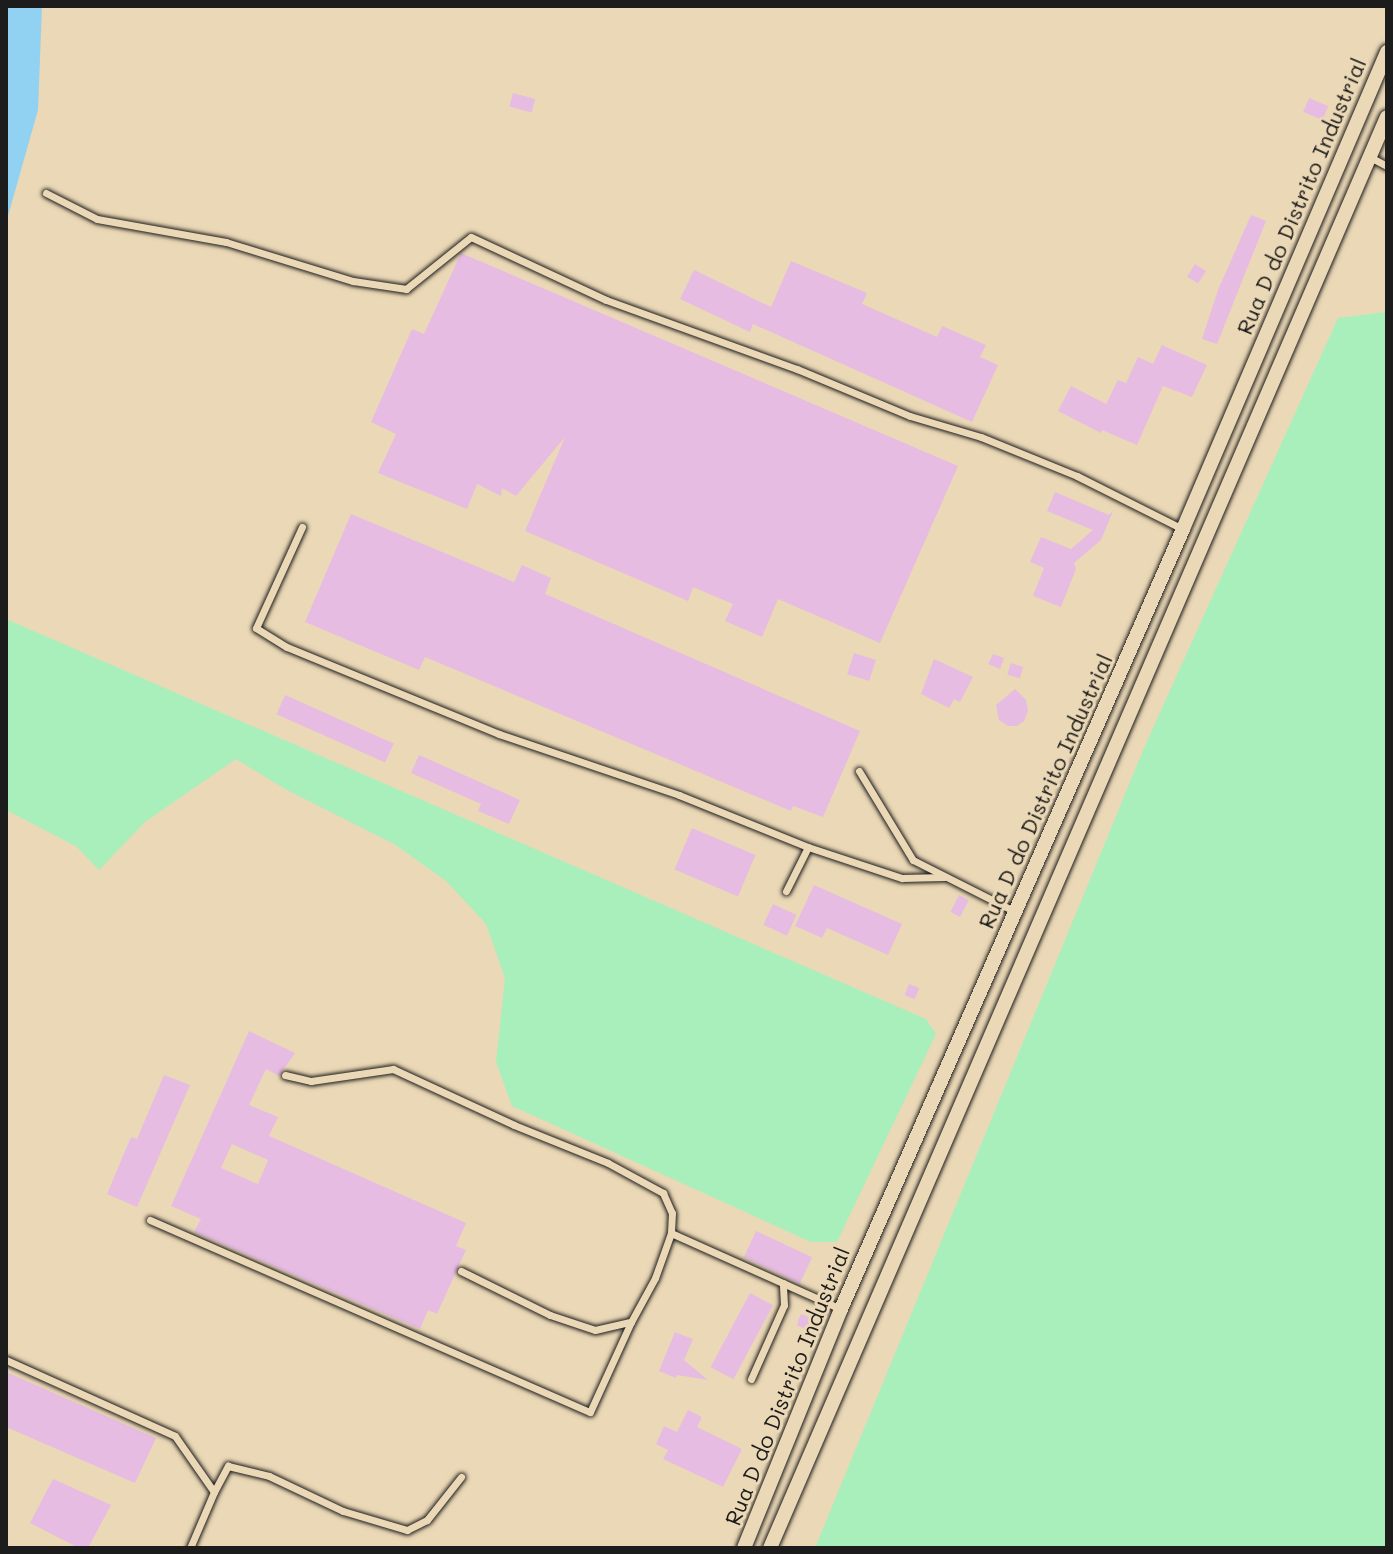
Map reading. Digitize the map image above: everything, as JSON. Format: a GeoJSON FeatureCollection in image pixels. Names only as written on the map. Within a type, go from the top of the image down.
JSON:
{"type":"FeatureCollection","features":[{"type":"Feature","properties":{"kind":"street","name":"Rua D do Distrito Industrial"},"geometry":{"type":"LineString","coordinates":[[744,1548],[841,1309],[1183,529],[1387,52]]}},
{"type":"Feature","properties":{"kind":"street","name":"Rua D do Distrito Industrial"},"geometry":{"type":"LineString","coordinates":[[770,1548],[1387,117]]}},
{"type":"Feature","properties":{"kind":"street"},"geometry":{"type":"LineString","coordinates":[[1183,529],[1208,538]]}},
{"type":"Feature","properties":{"kind":"lane"},"geometry":{"type":"LineString","coordinates":[[1370,157],[1387,166]]}},
{"type":"Feature","properties":{"kind":"lane"},"geometry":{"type":"LineString","coordinates":[[46,193],[97,219],[226,242],[353,281],[406,289],[471,237],[606,300],[797,369],[910,416],[981,437],[1077,476],[1183,529]]}},
{"type":"Feature","properties":{"kind":"lane"},"geometry":{"type":"LineString","coordinates":[[302,527],[256,628],[287,647],[499,734],[679,795],[808,847],[902,878],[944,877]]}},
{"type":"Feature","properties":{"kind":"lane"},"geometry":{"type":"LineString","coordinates":[[859,771],[913,860],[1016,912]]}},
{"type":"Feature","properties":{"kind":"lane"},"geometry":{"type":"LineString","coordinates":[[786,891],[808,847]]}},
{"type":"Feature","properties":{"kind":"lane"},"geometry":{"type":"LineString","coordinates":[[150,1220],[590,1412],[655,1278],[671,1233],[672,1213],[663,1193],[608,1163],[514,1125],[393,1069],[311,1081],[285,1075]]}},
{"type":"Feature","properties":{"kind":"lane"},"geometry":{"type":"LineString","coordinates":[[671,1233],[841,1309]]}},
{"type":"Feature","properties":{"kind":"lane"},"geometry":{"type":"LineString","coordinates":[[461,1271],[550,1315],[595,1330],[631,1322]]}},
{"type":"Feature","properties":{"kind":"lane"},"geometry":{"type":"LineString","coordinates":[[751,1379],[784,1305],[783,1283]]}},
{"type":"Feature","properties":{"kind":"lane"},"geometry":{"type":"LineString","coordinates":[[6,1360],[175,1436],[214,1492]]}},
{"type":"Feature","properties":{"kind":"lane"},"geometry":{"type":"LineString","coordinates":[[190,1548],[228,1466],[269,1476],[343,1511],[407,1530],[427,1520],[461,1477]]}},
{"type":"Feature","properties":{"kind":"green space"},"geometry":{"type":"Polygon","coordinates":[[[1387,312],[1387,1548],[815,1548],[1144,748],[1338,318],[1387,312]]]}},
{"type":"Feature","properties":{"kind":"green space"},"geometry":{"type":"Polygon","coordinates":[[[6,619],[926,1019],[936,1034],[837,1242],[811,1242],[512,1106],[496,1062],[505,978],[486,924],[446,881],[394,844],[285,789],[236,759],[145,822],[99,870],[77,847],[6,810],[6,619]]]}},
{"type":"Feature","properties":{"kind":"water"},"geometry":{"type":"Polygon","coordinates":[[[6,6],[42,6],[38,110],[6,223],[6,6]]]}},
{"type":"Feature","properties":{"kind":"building"},"geometry":{"type":"Polygon","coordinates":[[[513,93],[535,99],[532,112],[509,107],[513,93]]]}},
{"type":"Feature","properties":{"kind":"building"},"geometry":{"type":"Polygon","coordinates":[[[1309,98],[1328,106],[1322,120],[1303,112],[1309,98]]]}},
{"type":"Feature","properties":{"kind":"building"},"geometry":{"type":"Polygon","coordinates":[[[1251,215],[1266,221],[1217,344],[1202,339],[1218,290],[1251,215]]]}},
{"type":"Feature","properties":{"kind":"building"},"geometry":{"type":"Polygon","coordinates":[[[461,253],[958,466],[880,643],[778,599],[762,637],[725,621],[733,604],[693,587],[688,601],[525,531],[565,437],[516,496],[502,488],[501,496],[477,484],[467,509],[378,473],[396,434],[371,422],[412,329],[424,334],[461,253]]]}},
{"type":"Feature","properties":{"kind":"building"},"geometry":{"type":"Polygon","coordinates":[[[791,261],[867,293],[862,304],[937,337],[942,326],[986,345],[980,357],[998,365],[972,422],[753,324],[750,332],[680,299],[694,270],[771,307],[791,261]]]}},
{"type":"Feature","properties":{"kind":"building"},"geometry":{"type":"Polygon","coordinates":[[[1195,264],[1206,271],[1198,284],[1187,277],[1195,264]]]}},
{"type":"Feature","properties":{"kind":"building"},"geometry":{"type":"Polygon","coordinates":[[[1162,345],[1207,365],[1192,397],[1163,386],[1137,445],[1102,430],[1101,433],[1058,411],[1071,386],[1106,404],[1118,380],[1126,383],[1138,357],[1153,364],[1162,345]]]}},
{"type":"Feature","properties":{"kind":"building"},"geometry":{"type":"Polygon","coordinates":[[[1055,492],[1109,515],[1113,511],[1101,540],[1074,563],[1076,569],[1061,607],[1033,596],[1044,568],[1030,562],[1041,537],[1071,549],[1093,530],[1047,511],[1055,492]]]}},
{"type":"Feature","properties":{"kind":"building"},"geometry":{"type":"Polygon","coordinates":[[[351,514],[514,582],[522,565],[551,578],[545,594],[860,731],[823,817],[793,806],[791,811],[425,657],[419,670],[305,622],[351,514]]]}},
{"type":"Feature","properties":{"kind":"building"},"geometry":{"type":"Polygon","coordinates":[[[854,653],[876,660],[869,681],[847,674],[854,653]]]}},
{"type":"Feature","properties":{"kind":"building"},"geometry":{"type":"Polygon","coordinates":[[[993,654],[1004,658],[1000,669],[988,664],[993,654]]]}},
{"type":"Feature","properties":{"kind":"building"},"geometry":{"type":"Polygon","coordinates":[[[934,659],[973,677],[960,702],[954,699],[949,708],[921,694],[934,659]]]}},
{"type":"Feature","properties":{"kind":"building"},"geometry":{"type":"Polygon","coordinates":[[[1011,663],[1023,667],[1020,678],[1007,674],[1011,663]]]}},
{"type":"Feature","properties":{"kind":"building"},"geometry":{"type":"Polygon","coordinates":[[[1015,689],[1026,700],[1028,711],[1024,721],[1017,726],[1008,726],[999,720],[996,705],[1015,689]]]}},
{"type":"Feature","properties":{"kind":"building"},"geometry":{"type":"Polygon","coordinates":[[[285,695],[394,743],[385,763],[276,714],[285,695]]]}},
{"type":"Feature","properties":{"kind":"building"},"geometry":{"type":"Polygon","coordinates":[[[419,755],[520,800],[509,824],[478,811],[481,804],[411,773],[419,755]]]}},
{"type":"Feature","properties":{"kind":"building"},"geometry":{"type":"Polygon","coordinates":[[[692,828],[756,855],[738,896],[674,869],[692,828]]]}},
{"type":"Feature","properties":{"kind":"building"},"geometry":{"type":"Polygon","coordinates":[[[814,885],[902,924],[888,955],[827,928],[822,938],[795,926],[814,885]]]}},
{"type":"Feature","properties":{"kind":"building"},"geometry":{"type":"Polygon","coordinates":[[[959,895],[969,900],[960,917],[950,912],[959,895]]]}},
{"type":"Feature","properties":{"kind":"building"},"geometry":{"type":"Polygon","coordinates":[[[773,904],[797,915],[787,936],[763,925],[773,904]]]}},
{"type":"Feature","properties":{"kind":"building"},"geometry":{"type":"Polygon","coordinates":[[[909,984],[919,988],[915,999],[905,995],[909,984]]]}},
{"type":"Feature","properties":{"kind":"building"},"geometry":{"type":"Polygon","coordinates":[[[249,1031],[295,1053],[279,1076],[266,1069],[249,1105],[278,1117],[269,1136],[466,1223],[456,1246],[466,1250],[437,1314],[428,1310],[420,1329],[194,1232],[201,1219],[171,1206],[249,1031]],[[232,1144],[221,1168],[258,1184],[268,1160],[232,1144]]]}},
{"type":"Feature","properties":{"kind":"building"},"geometry":{"type":"Polygon","coordinates":[[[164,1075],[190,1085],[137,1207],[107,1194],[131,1137],[137,1139],[164,1075]]]}},
{"type":"Feature","properties":{"kind":"building"},"geometry":{"type":"Polygon","coordinates":[[[756,1231],[812,1257],[800,1283],[744,1257],[756,1231]]]}},
{"type":"Feature","properties":{"kind":"building"},"geometry":{"type":"Polygon","coordinates":[[[750,1293],[773,1305],[734,1379],[711,1367],[750,1293]]]}},
{"type":"Feature","properties":{"kind":"building"},"geometry":{"type":"Polygon","coordinates":[[[801,1314],[814,1319],[810,1330],[797,1325],[801,1314]]]}},
{"type":"Feature","properties":{"kind":"building"},"geometry":{"type":"Polygon","coordinates":[[[675,1332],[693,1339],[684,1360],[708,1380],[677,1375],[676,1378],[659,1371],[675,1332]]]}},
{"type":"Feature","properties":{"kind":"building"},"geometry":{"type":"Polygon","coordinates":[[[6,1372],[156,1438],[135,1483],[6,1427],[6,1372]]]}},
{"type":"Feature","properties":{"kind":"building"},"geometry":{"type":"Polygon","coordinates":[[[688,1410],[702,1417],[697,1427],[742,1449],[723,1487],[663,1459],[668,1450],[656,1444],[664,1426],[677,1432],[688,1410]]]}},
{"type":"Feature","properties":{"kind":"building"},"geometry":{"type":"Polygon","coordinates":[[[53,1479],[111,1505],[88,1548],[79,1548],[30,1523],[53,1479]]]}}]}
